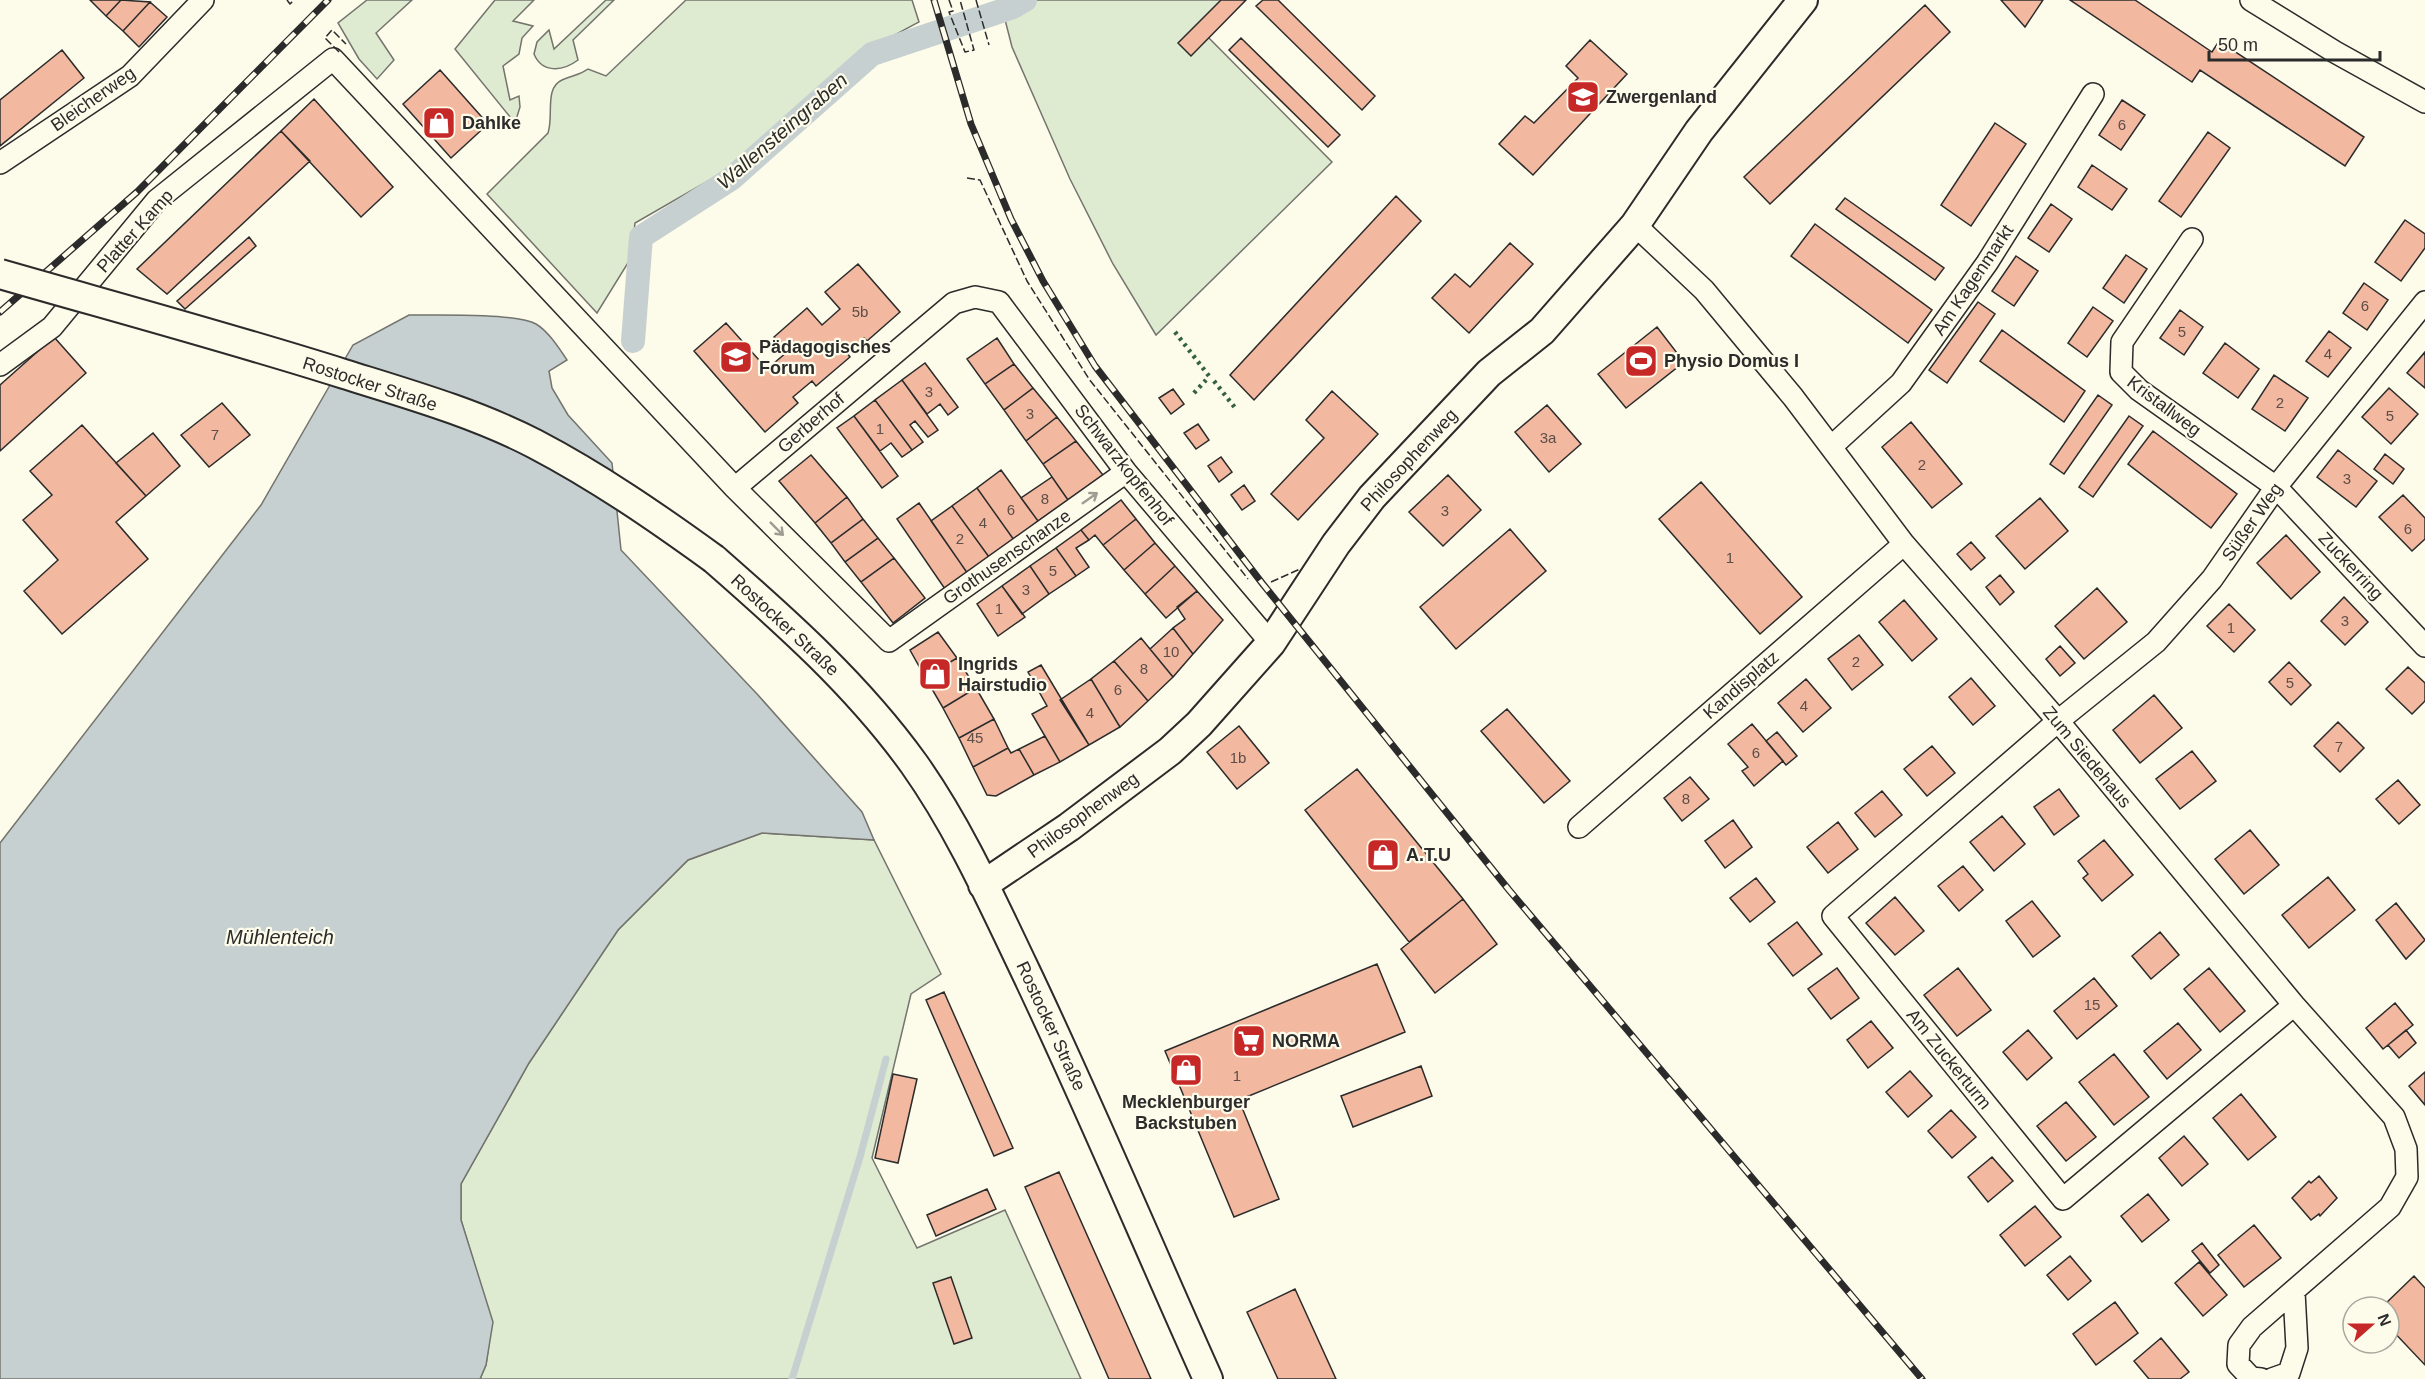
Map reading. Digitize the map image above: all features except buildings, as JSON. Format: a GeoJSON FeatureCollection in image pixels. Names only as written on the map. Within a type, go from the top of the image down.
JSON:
{"type":"FeatureCollection","features":[{"type":"Feature","properties":{"kind":"main road","name":"Philosophenweg"},"geometry":{"type":"LineString","coordinates":[[983,885],[1069,827],[1170,751],[1199,724],[1271,643],[1336,544],[1372,497],[1489,373],[1542,331],[1635,225],[1699,131],[1803,0]]}},
{"type":"Feature","properties":{"kind":"main road","name":"Rostocker Straße"},"geometry":{"type":"LineString","coordinates":[[0,274],[302,361],[492,424],[534,444],[596,479],[654,516],[714,559],[824,658],[876,715],[934,794],[983,885],[1097,1124],[1129,1203],[1208,1379]]}},
{"type":"Feature","properties":{"kind":"street","name":"Bleicherweg"},"geometry":{"type":"LineString","coordinates":[[0,163],[130,76],[203,0]]}},
{"type":"Feature","properties":{"kind":"street"},"geometry":{"type":"LineString","coordinates":[[2253,1],[2283,0]]}},
{"type":"Feature","properties":{"kind":"street"},"geometry":{"type":"LineString","coordinates":[[2253,1],[2335,52],[2425,102]]}},
{"type":"Feature","properties":{"kind":"street","name":"Platter Kamp"},"geometry":{"type":"LineString","coordinates":[[0,365],[52,327],[157,200],[333,59],[735,488]]}},
{"type":"Feature","properties":{"kind":"street","name":"Am Kagenmarkt"},"geometry":{"type":"LineString","coordinates":[[1831,447],[1901,383],[1987,263],[2093,94]]}},
{"type":"Feature","properties":{"kind":"street","name":"Zum Siedehaus"},"geometry":{"type":"LineString","coordinates":[[1635,225],[1704,290],[1793,397],[1904,544],[2058,720],[2294,1005],[2394,1118],[2406,1149],[2407,1177],[2390,1207],[2252,1327],[2239,1345],[2238,1364],[2259,1379],[2289,1373],[2297,1348],[2294,1292]]}},
{"type":"Feature","properties":{"kind":"street","name":"Kristallweg"},"geometry":{"type":"LineString","coordinates":[[2192,239],[2122,342],[2121,372],[2139,390],[2276,487]]}},
{"type":"Feature","properties":{"kind":"street","name":"Gerberhof"},"geometry":{"type":"LineString","coordinates":[[735,488],[922,327],[954,303],[975,297]]}},
{"type":"Feature","properties":{"kind":"street","name":"Schwarzkopfenhof"},"geometry":{"type":"LineString","coordinates":[[975,297],[999,302],[1126,472],[1271,643]]}},
{"type":"Feature","properties":{"kind":"street","name":"Süßer Weg"},"geometry":{"type":"LineString","coordinates":[[2058,720],[2156,642],[2212,579],[2276,487],[2424,305]]}},
{"type":"Feature","properties":{"kind":"street","name":"Grothusenschanze"},"geometry":{"type":"LineString","coordinates":[[735,488],[889,641],[1126,472]]}},
{"type":"Feature","properties":{"kind":"street","name":"Zuckerring"},"geometry":{"type":"LineString","coordinates":[[2276,487],[2425,646]]}},
{"type":"Feature","properties":{"kind":"street","name":"Kandisplatz"},"geometry":{"type":"LineString","coordinates":[[1579,827],[1904,544]]}},
{"type":"Feature","properties":{"kind":"street","name":"Am Zuckerturm"},"geometry":{"type":"LineString","coordinates":[[2058,720],[1833,916],[2063,1199],[2294,1005]]}},
{"type":"Feature","properties":{"kind":"green space"},"geometry":{"type":"Polygon","coordinates":[[[367,0],[412,0],[376,33],[394,60],[377,79],[359,59],[338,23],[367,0]]]}},
{"type":"Feature","properties":{"kind":"green space"},"geometry":{"type":"Polygon","coordinates":[[[495,0],[534,0],[513,21],[533,26],[522,38],[519,54],[503,66],[510,100],[519,96],[520,107],[515,123],[455,49],[495,0]]]}},
{"type":"Feature","properties":{"kind":"green space"},"geometry":{"type":"Polygon","coordinates":[[[606,0],[614,0],[573,40],[578,60],[566,67],[553,69],[542,65],[534,54],[537,42],[549,30],[554,49],[606,0]]]}},
{"type":"Feature","properties":{"kind":"green space"},"geometry":{"type":"Polygon","coordinates":[[[686,0],[912,0],[919,22],[861,53],[722,173],[635,223],[631,258],[597,313],[487,194],[548,133],[551,96],[556,84],[588,69],[606,76],[686,0]]]}},
{"type":"Feature","properties":{"kind":"green space"},"geometry":{"type":"Polygon","coordinates":[[[1000,0],[1228,0],[1200,29],[1332,162],[1156,335],[1113,264],[1070,179],[1012,47],[1000,0]]]}},
{"type":"Feature","properties":{"kind":"green space"},"geometry":{"type":"Polygon","coordinates":[[[762,833],[874,840],[941,974],[911,994],[872,1158],[917,1248],[1005,1210],[1081,1379],[480,1379],[486,1365],[492,1322],[461,1220],[461,1184],[529,1063],[618,930],[688,860],[762,833]]]}},
{"type":"Feature","properties":{"kind":"water","name":"Mühlenteich"},"geometry":{"type":"Polygon","coordinates":[[[409,315],[475,315],[526,320],[536,324],[549,335],[567,360],[549,371],[552,388],[568,415],[612,463],[621,550],[758,695],[862,812],[874,840],[762,833],[688,860],[618,930],[529,1063],[461,1184],[461,1220],[493,1322],[486,1365],[480,1379],[0,1379],[0,843],[261,505],[353,345],[409,315]]]}},
{"type":"Feature","properties":{"kind":"waterway","name":"Wallensteingraben"},"geometry":{"type":"LineString","coordinates":[[633,341],[641,237],[731,179],[872,54],[1013,7],[1025,0]]}},
{"type":"Feature","properties":{"kind":"waterway"},"geometry":{"type":"LineString","coordinates":[[792,1379],[860,1157],[886,1059]]}},
{"type":"Feature","properties":{"kind":"railway"},"geometry":{"type":"LineString","coordinates":[[0,312],[137,192],[328,0]]}},
{"type":"Feature","properties":{"kind":"railway"},"geometry":{"type":"LineString","coordinates":[[934,0],[971,124],[1011,219],[1043,281],[1095,366],[1262,583],[1509,890],[1922,1379]]}},
{"type":"Feature","properties":{"kind":"hedge"},"geometry":{"type":"LineString","coordinates":[[1175,332],[1209,376]]}},
{"type":"Feature","properties":{"kind":"hedge"},"geometry":{"type":"LineString","coordinates":[[1194,393],[1206,380]]}},
{"type":"Feature","properties":{"kind":"hedge"},"geometry":{"type":"LineString","coordinates":[[1214,381],[1236,409]]}},
{"type":"Feature","properties":{"kind":"fence"},"geometry":{"type":"LineString","coordinates":[[287,0],[290,4],[294,0]]}},
{"type":"Feature","properties":{"kind":"fence"},"geometry":{"type":"LineString","coordinates":[[949,0],[953,11],[949,12],[965,52],[974,50],[960,0]]}},
{"type":"Feature","properties":{"kind":"fence"},"geometry":{"type":"LineString","coordinates":[[976,0],[989,45]]}},
{"type":"Feature","properties":{"kind":"fence"},"geometry":{"type":"LineString","coordinates":[[339,52],[325,38],[332,30],[346,44]]}},
{"type":"Feature","properties":{"kind":"fence"},"geometry":{"type":"LineString","coordinates":[[967,178],[980,180],[1027,281],[1089,379],[1248,579]]}},
{"type":"Feature","properties":{"kind":"fence"},"geometry":{"type":"LineString","coordinates":[[1271,582],[1300,569]]}},
{"type":"Feature","properties":{"kind":"place","name":"Zwergenland"},"geometry":{"type":"Point","coordinates":[1583,97]}},
{"type":"Feature","properties":{"kind":"place","name":"Dahlke"},"geometry":{"type":"Point","coordinates":[439,123]}},
{"type":"Feature","properties":{"kind":"place","name":"Pädagogisches Forum"},"geometry":{"type":"Point","coordinates":[736,357]}},
{"type":"Feature","properties":{"kind":"place","name":"Physio Domus I"},"geometry":{"type":"Point","coordinates":[1641,361]}},
{"type":"Feature","properties":{"kind":"place","name":"Ingrids Hairstudio"},"geometry":{"type":"Point","coordinates":[935,674]}},
{"type":"Feature","properties":{"kind":"place","name":"A.T.U"},"geometry":{"type":"Point","coordinates":[1383,855]}},
{"type":"Feature","properties":{"kind":"place","name":"NORMA"},"geometry":{"type":"Point","coordinates":[1249,1041]}},
{"type":"Feature","properties":{"kind":"place","name":"Mecklenburger Backstuben"},"geometry":{"type":"Point","coordinates":[1186,1070]}}]}
